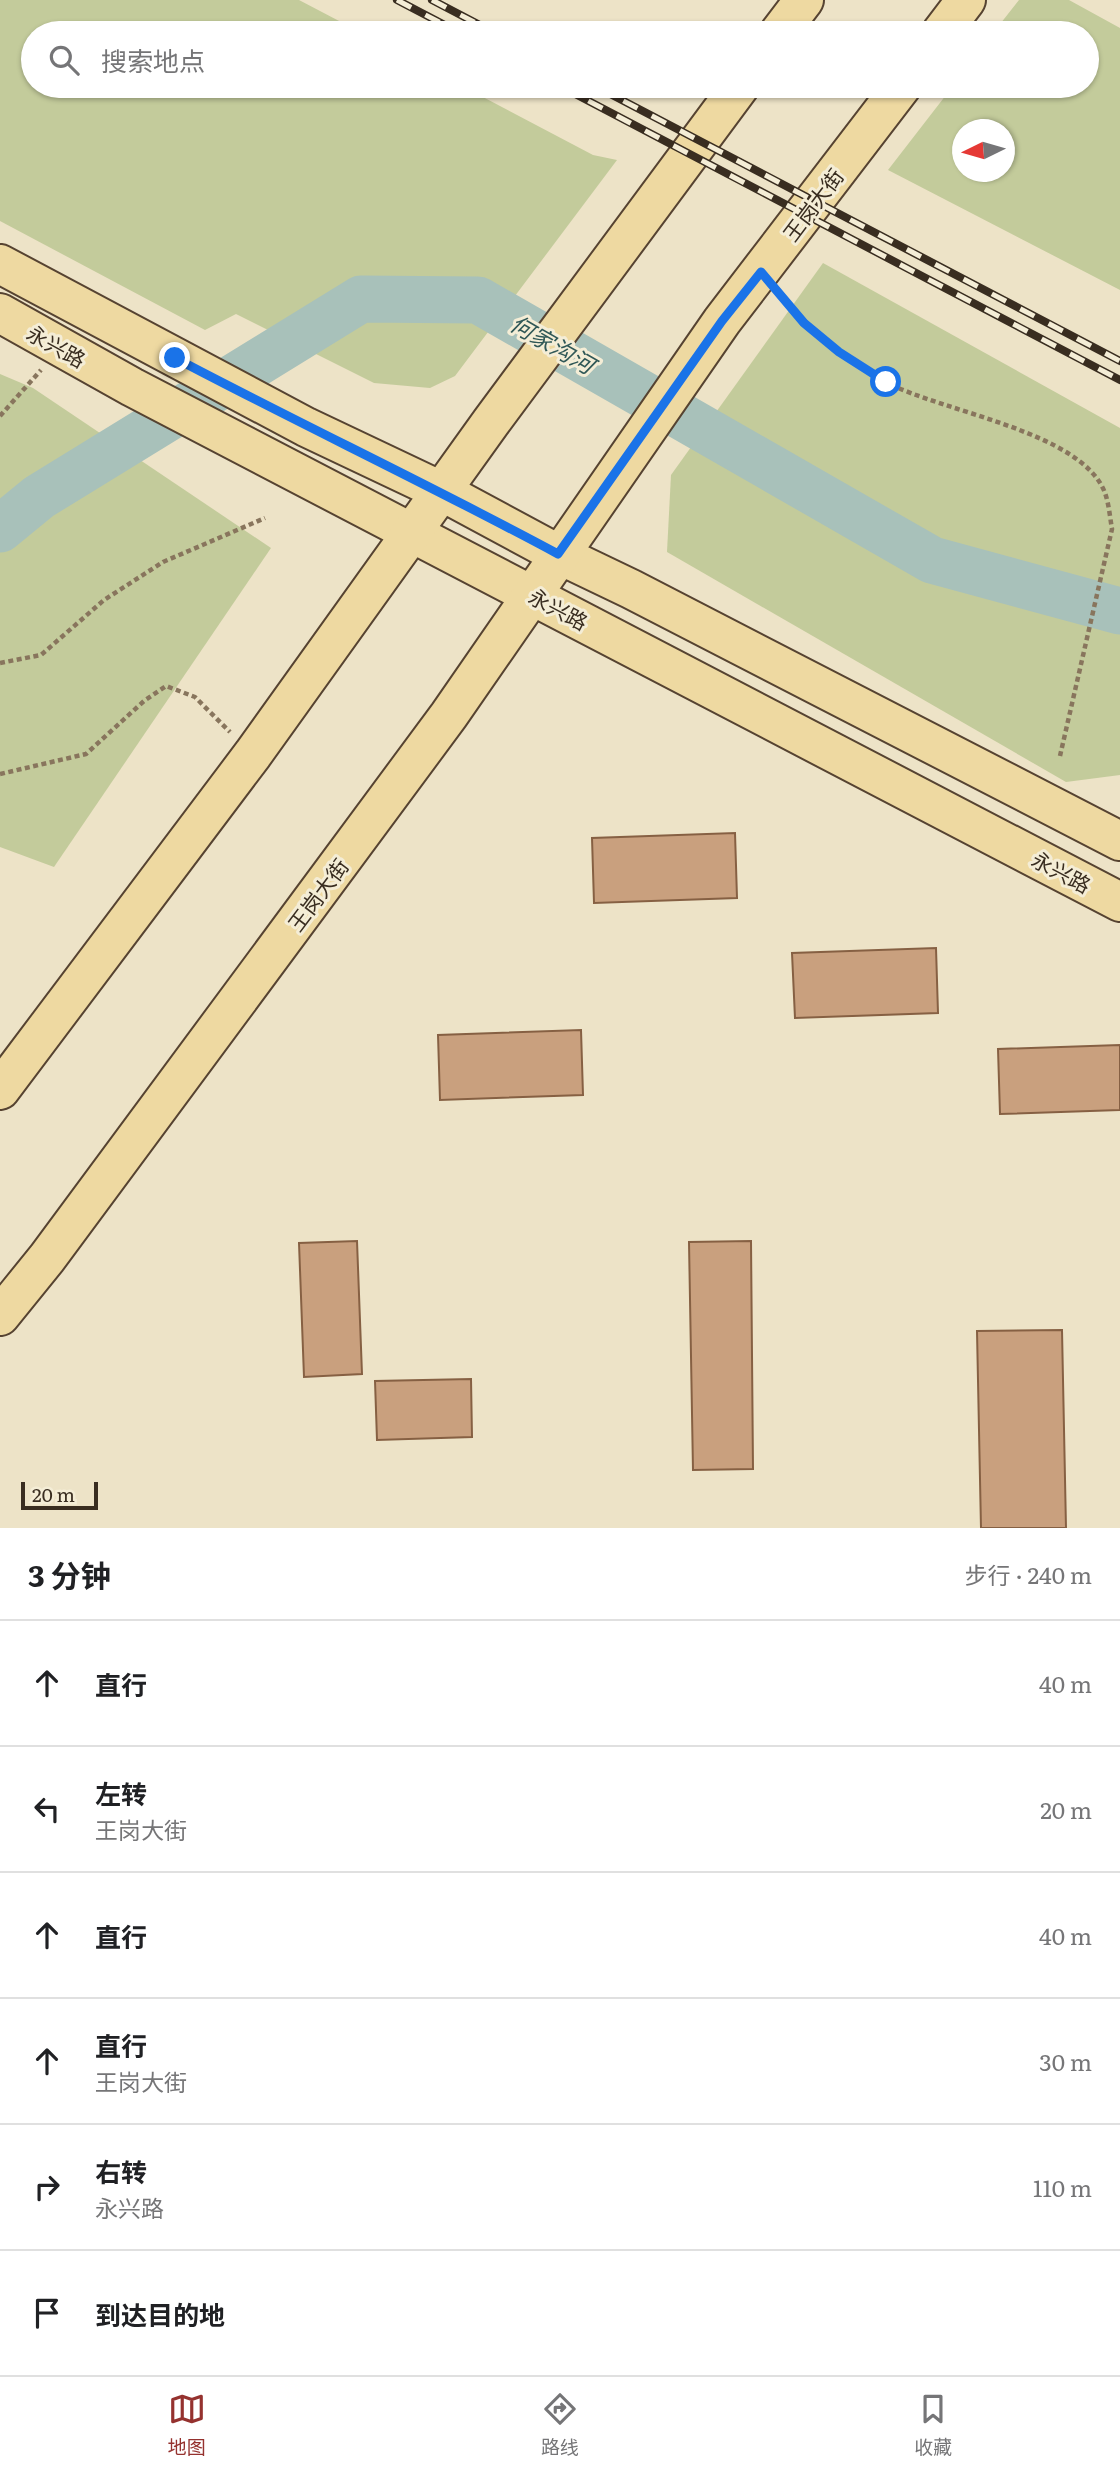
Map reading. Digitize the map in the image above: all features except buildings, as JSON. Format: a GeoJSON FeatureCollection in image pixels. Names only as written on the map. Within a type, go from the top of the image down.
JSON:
{"type":"FeatureCollection","features":[{"type":"Feature","properties":{"kind":"main road"},"geometry":{"type":"LineString","coordinates":[[788,21],[804,0]]}},
{"type":"Feature","properties":{"kind":"main road"},"geometry":{"type":"LineString","coordinates":[[950,21],[966,0]]}},
{"type":"Feature","properties":{"kind":"main road"},"geometry":{"type":"LineString","coordinates":[[0,1090],[253,754],[335,636],[413,534],[441,491],[608,262],[731,98]]}},
{"type":"Feature","properties":{"kind":"main road","name":"王岗大街"},"geometry":{"type":"LineString","coordinates":[[0,1316],[47,1258],[433,738],[722,321],[893,98]]}},
{"type":"Feature","properties":{"kind":"main road","name":"永兴路"},"geometry":{"type":"LineString","coordinates":[[0,264],[306,427],[441,491],[558,554],[1120,841]]}},
{"type":"Feature","properties":{"kind":"main road","name":"永兴路"},"geometry":{"type":"LineString","coordinates":[[0,313],[132,387],[1120,902]]}},
{"type":"Feature","properties":{"kind":"path"},"geometry":{"type":"LineString","coordinates":[[761,272],[804,323],[839,352],[886,382],[1031,436],[1081,459],[1105,491],[1112,529],[1060,756]]}},
{"type":"Feature","properties":{"kind":"path"},"geometry":{"type":"LineString","coordinates":[[0,416],[46,363]]}},
{"type":"Feature","properties":{"kind":"path"},"geometry":{"type":"LineString","coordinates":[[0,663],[41,655],[104,600],[163,562],[265,518]]}},
{"type":"Feature","properties":{"kind":"path"},"geometry":{"type":"LineString","coordinates":[[0,774],[86,754],[144,701],[166,686],[195,696],[253,754]]}},
{"type":"Feature","properties":{"kind":"green space"},"geometry":{"type":"Polygon","coordinates":[[[0,0],[299,0],[339,21],[21,21],[21,98],[485,98],[593,155],[617,160],[455,376],[430,388],[374,383],[236,314],[205,330],[0,221],[0,0]]]}},
{"type":"Feature","properties":{"kind":"green space"},"geometry":{"type":"Polygon","coordinates":[[[1019,0],[1069,0],[1120,28],[1120,290],[888,170],[944,98],[1099,98],[1099,21],[1002,21],[1019,0]]]}},
{"type":"Feature","properties":{"kind":"green space"},"geometry":{"type":"Polygon","coordinates":[[[823,263],[1120,428],[1120,775],[1066,782],[667,552],[671,475],[823,263]]]}},
{"type":"Feature","properties":{"kind":"green space"},"geometry":{"type":"Polygon","coordinates":[[[0,374],[33,388],[271,548],[54,867],[0,847],[0,374]]]}},
{"type":"Feature","properties":{"kind":"waterway","name":"何家沟河"},"geometry":{"type":"LineString","coordinates":[[0,529],[39,497],[361,299],[478,300],[932,560],[1120,611]]}},
{"type":"Feature","properties":{"kind":"railway"},"geometry":{"type":"LineString","coordinates":[[397,0],[437,21]]}},
{"type":"Feature","properties":{"kind":"railway"},"geometry":{"type":"LineString","coordinates":[[432,0],[472,21]]}},
{"type":"Feature","properties":{"kind":"railway"},"geometry":{"type":"LineString","coordinates":[[583,98],[1120,380]]}},
{"type":"Feature","properties":{"kind":"railway"},"geometry":{"type":"LineString","coordinates":[[618,98],[1120,361]]}},
{"type":"Feature","properties":{"kind":"route"},"geometry":{"type":"LineString","coordinates":[[175,358],[306,427],[441,491],[558,554],[722,321],[761,272],[804,323],[839,352],[886,382]]}}]}
